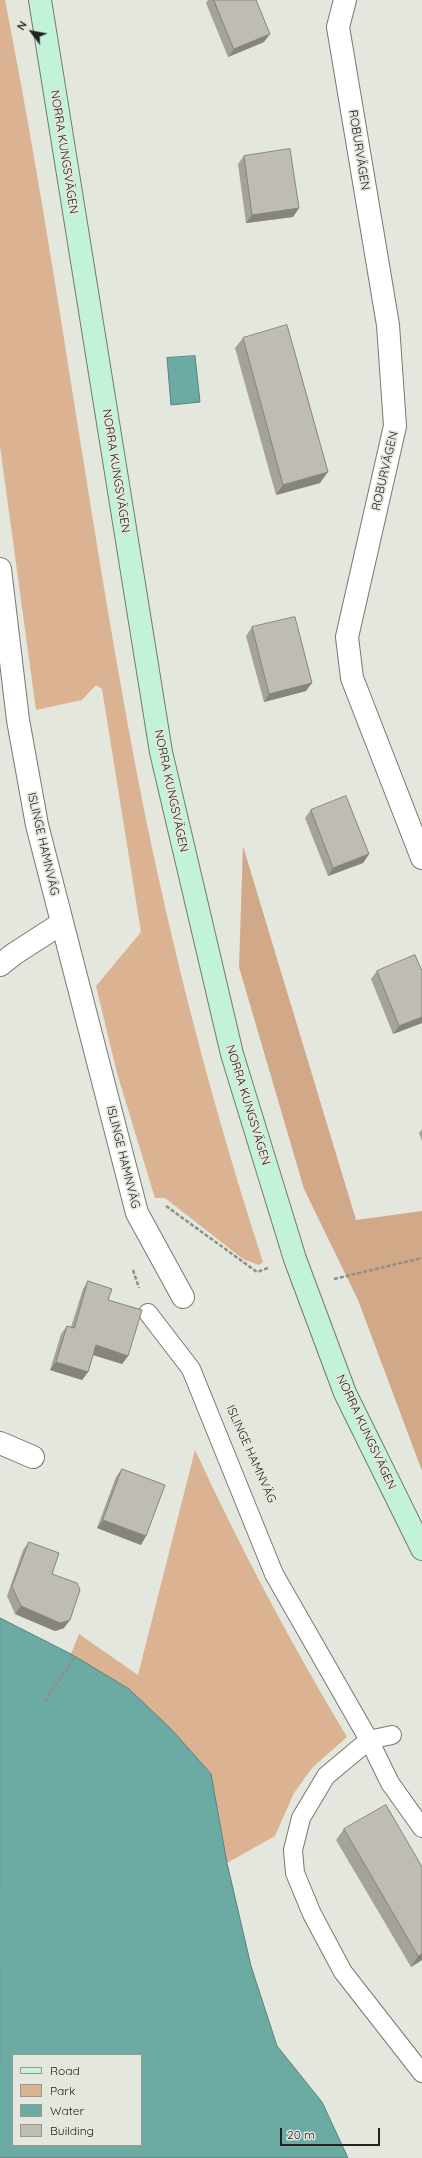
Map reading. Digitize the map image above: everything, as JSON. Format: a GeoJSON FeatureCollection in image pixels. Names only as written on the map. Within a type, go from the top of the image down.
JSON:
{"type":"FeatureCollection","features":[{"type":"Feature","properties":{"kind":"main road","name":"NORRA KUNGSVÄGEN"},"geometry":{"type":"LineString","coordinates":[[40,0],[161,752],[232,1054],[296,1259],[345,1393],[422,1549]]}},
{"type":"Feature","properties":{"kind":"street","name":"ROBURVÄGEN"},"geometry":{"type":"LineString","coordinates":[[345,0],[338,26],[388,325],[395,426],[347,637],[352,678],[422,858]]}},
{"type":"Feature","properties":{"kind":"street","name":"ISLINGE HAMNVÄG"},"geometry":{"type":"LineString","coordinates":[[0,569],[19,728],[37,825],[138,1213],[183,1297]]}},
{"type":"Feature","properties":{"kind":"street"},"geometry":{"type":"LineString","coordinates":[[0,966],[14,954],[62,923]]}},
{"type":"Feature","properties":{"kind":"street"},"geometry":{"type":"LineString","coordinates":[[0,1443],[33,1457]]}},
{"type":"Feature","properties":{"kind":"lane","name":"ISLINGE HAMNVÄG"},"geometry":{"type":"LineString","coordinates":[[148,1313],[191,1369],[274,1574],[369,1740],[390,1784],[422,1828]]}},
{"type":"Feature","properties":{"kind":"lane"},"geometry":{"type":"LineString","coordinates":[[392,1735],[369,1740],[326,1776],[301,1818],[293,1850],[295,1873],[312,1914],[343,1972],[422,2073]]}},
{"type":"Feature","properties":{"kind":"path"},"geometry":{"type":"LineString","coordinates":[[138,1213],[168,1206],[256,1272],[296,1259]]}},
{"type":"Feature","properties":{"kind":"path"},"geometry":{"type":"LineString","coordinates":[[331,1274],[334,1280],[422,1258]]}},
{"type":"Feature","properties":{"kind":"path"},"geometry":{"type":"LineString","coordinates":[[45,1701],[74,1658]]}},
{"type":"Feature","properties":{"kind":"green space"},"geometry":{"type":"Polygon","coordinates":[[[0,0],[5,0],[22,88],[124,703],[151,844],[202,1055],[241,1193],[263,1262],[259,1265],[243,1259],[165,1198],[155,1198],[117,1073],[96,986],[141,932],[102,689],[96,685],[82,700],[36,710],[0,446],[0,0]]]}},
{"type":"Feature","properties":{"kind":"green space"},"geometry":{"type":"Polygon","coordinates":[[[195,1450],[230,1524],[267,1596],[347,1737],[312,1768],[294,1793],[275,1836],[227,1863],[211,1774],[71,1654],[79,1634],[138,1675],[195,1450]]]}},
{"type":"Feature","properties":{"kind":"shaded area"},"geometry":{"type":"Polygon","coordinates":[[[243,846],[356,1220],[422,1211],[422,1471],[358,1300],[304,1189],[239,967],[243,846]]]}},
{"type":"Feature","properties":{"kind":"water"},"geometry":{"type":"Polygon","coordinates":[[[195,356],[200,402],[171,405],[167,358],[195,356]]]}},
{"type":"Feature","properties":{"kind":"water"},"geometry":{"type":"Polygon","coordinates":[[[0,1618],[71,1654],[129,1689],[172,1730],[211,1774],[227,1863],[251,1966],[277,2046],[322,2102],[348,2158],[0,2158],[0,1618]]]}},
{"type":"Feature","properties":{"kind":"building"},"geometry":{"type":"Polygon","coordinates":[[[214,0],[256,0],[270,34],[234,49],[214,0]]]}},
{"type":"Feature","properties":{"kind":"building"},"geometry":{"type":"Polygon","coordinates":[[[290,149],[299,208],[252,215],[244,156],[290,149]]]}},
{"type":"Feature","properties":{"kind":"building"},"geometry":{"type":"Polygon","coordinates":[[[287,325],[328,472],[283,485],[243,338],[287,325]]]}},
{"type":"Feature","properties":{"kind":"building"},"geometry":{"type":"Polygon","coordinates":[[[295,617],[312,683],[269,694],[252,627],[295,617]]]}},
{"type":"Feature","properties":{"kind":"building"},"geometry":{"type":"Polygon","coordinates":[[[346,796],[369,854],[333,868],[311,810],[346,796]]]}},
{"type":"Feature","properties":{"kind":"building"},"geometry":{"type":"Polygon","coordinates":[[[415,955],[422,971],[422,1017],[399,1026],[377,971],[415,955]]]}},
{"type":"Feature","properties":{"kind":"building"},"geometry":{"type":"Polygon","coordinates":[[[88,1281],[112,1289],[108,1300],[142,1310],[128,1356],[96,1345],[88,1372],[56,1362],[67,1326],[74,1328],[88,1281]]]}},
{"type":"Feature","properties":{"kind":"building"},"geometry":{"type":"Polygon","coordinates":[[[122,1469],[165,1485],[146,1536],[103,1520],[122,1469]]]}},
{"type":"Feature","properties":{"kind":"building"},"geometry":{"type":"Polygon","coordinates":[[[29,1542],[59,1553],[52,1574],[77,1583],[80,1590],[70,1620],[60,1623],[21,1606],[12,1587],[29,1542]]]}},
{"type":"Feature","properties":{"kind":"building"},"geometry":{"type":"Polygon","coordinates":[[[386,1805],[422,1867],[422,1954],[418,1956],[344,1829],[386,1805]]]}}]}
